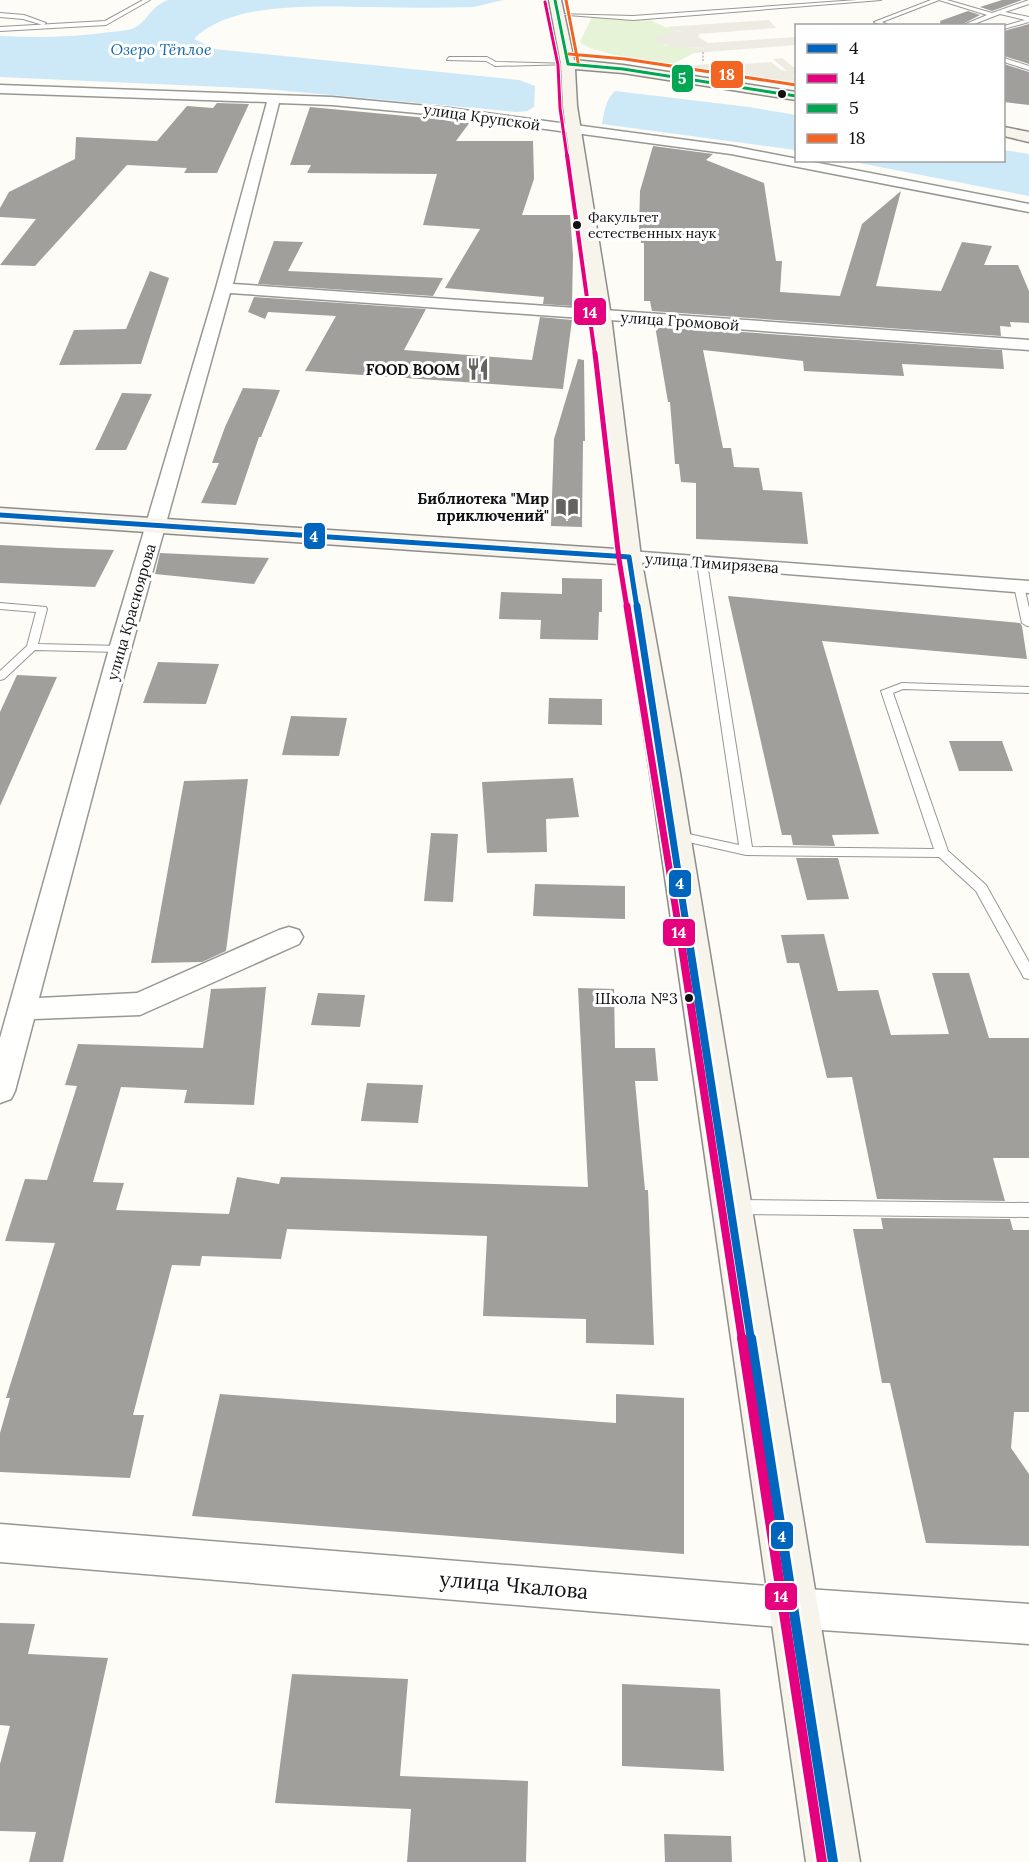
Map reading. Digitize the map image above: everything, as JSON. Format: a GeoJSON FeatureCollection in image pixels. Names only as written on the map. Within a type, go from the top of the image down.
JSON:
{"type":"FeatureCollection","features":[{"type":"Feature","properties":{"kind":"main road"},"geometry":{"type":"LineString","coordinates":[[557,7],[568,64],[568,88],[573,129],[601,316],[629,556],[675,835],[792,1608],[833,1862]]}},
{"type":"Feature","properties":{"kind":"main road"},"geometry":{"type":"LineString","coordinates":[[568,64],[623,69],[795,96]]}},
{"type":"Feature","properties":{"kind":"main road"},"geometry":{"type":"LineString","coordinates":[[1005,132],[1029,137]]}},
{"type":"Feature","properties":{"kind":"main road","name":"улица Тимирязева"},"geometry":{"type":"LineString","coordinates":[[0,515],[629,556]]}},
{"type":"Feature","properties":{"kind":"street","name":"улица Крупской"},"geometry":{"type":"LineString","coordinates":[[0,89],[103,91],[392,105],[731,150],[1029,208]]}},
{"type":"Feature","properties":{"kind":"street","name":"улица Красноярова"},"geometry":{"type":"LineString","coordinates":[[0,1091],[120,649],[224,288],[274,100]]}},
{"type":"Feature","properties":{"kind":"street","name":"улица Громовой"},"geometry":{"type":"LineString","coordinates":[[224,288],[1029,345]]}},
{"type":"Feature","properties":{"kind":"street","name":"улица Тимирязева"},"geometry":{"type":"LineString","coordinates":[[629,556],[1024,587]]}},
{"type":"Feature","properties":{"kind":"street"},"geometry":{"type":"LineString","coordinates":[[22,1009],[140,1004],[289,937]]}},
{"type":"Feature","properties":{"kind":"street","name":"улица Чкалова"},"geometry":{"type":"LineString","coordinates":[[0,1543],[792,1608],[1029,1624]]}},
{"type":"Feature","properties":{"kind":"lane"},"geometry":{"type":"LineString","coordinates":[[0,29],[106,23],[147,0]]}},
{"type":"Feature","properties":{"kind":"lane"},"geometry":{"type":"LineString","coordinates":[[557,7],[633,18],[681,21],[759,15],[758,9],[878,0]]}},
{"type":"Feature","properties":{"kind":"lane"},"geometry":{"type":"LineString","coordinates":[[882,24],[877,22],[936,0]]}},
{"type":"Feature","properties":{"kind":"lane"},"geometry":{"type":"LineString","coordinates":[[942,0],[992,15]]}},
{"type":"Feature","properties":{"kind":"lane"},"geometry":{"type":"LineString","coordinates":[[968,24],[1029,2]]}},
{"type":"Feature","properties":{"kind":"lane"},"geometry":{"type":"LineString","coordinates":[[999,12],[1029,19]]}},
{"type":"Feature","properties":{"kind":"lane"},"geometry":{"type":"LineString","coordinates":[[0,15],[24,17],[48,25]]}},
{"type":"Feature","properties":{"kind":"lane"},"geometry":{"type":"LineString","coordinates":[[1005,28],[1029,19]]}},
{"type":"Feature","properties":{"kind":"lane"},"geometry":{"type":"LineString","coordinates":[[449,59],[487,59],[495,63],[568,64]]}},
{"type":"Feature","properties":{"kind":"lane"},"geometry":{"type":"LineString","coordinates":[[1005,60],[1029,68]]}},
{"type":"Feature","properties":{"kind":"lane"},"geometry":{"type":"LineString","coordinates":[[702,563],[746,851]]}},
{"type":"Feature","properties":{"kind":"lane"},"geometry":{"type":"LineString","coordinates":[[1024,587],[1027,623]]}},
{"type":"Feature","properties":{"kind":"lane"},"geometry":{"type":"LineString","coordinates":[[0,606],[42,609],[32,647],[0,676]]}},
{"type":"Feature","properties":{"kind":"lane"},"geometry":{"type":"LineString","coordinates":[[32,647],[120,649]]}},
{"type":"Feature","properties":{"kind":"lane"},"geometry":{"type":"LineString","coordinates":[[1029,690],[902,686],[886,691],[942,853],[981,888],[1029,974]]}},
{"type":"Feature","properties":{"kind":"lane"},"geometry":{"type":"LineString","coordinates":[[675,835],[746,851],[942,853]]}},
{"type":"Feature","properties":{"kind":"lane"},"geometry":{"type":"LineString","coordinates":[[731,1207],[1029,1210]]}},
{"type":"Feature","properties":{"kind":"green space"},"geometry":{"type":"Polygon","coordinates":[[[592,17],[650,20],[671,30],[686,31],[676,32],[663,45],[707,49],[694,50],[694,53],[671,65],[595,50],[580,42],[592,17]]]}},
{"type":"Feature","properties":{"kind":"shaded area"},"geometry":{"type":"Polygon","coordinates":[[[769,20],[776,28],[698,34],[700,36],[697,36],[708,43],[795,37],[795,45],[694,53],[693,50],[706,48],[674,47],[657,42],[656,39],[666,33],[685,31],[671,30],[666,27],[769,20]]]}},
{"type":"Feature","properties":{"kind":"shaded area"},"geometry":{"type":"Polygon","coordinates":[[[782,58],[795,66],[793,75],[795,87],[687,69],[689,66],[718,63],[730,65],[771,62],[781,70],[787,71],[773,59],[782,58]]]}},
{"type":"Feature","properties":{"kind":"water","name":"Озеро Тёплое"},"geometry":{"type":"Polygon","coordinates":[[[169,0],[503,0],[474,7],[279,8],[231,18],[211,26],[194,39],[215,49],[519,80],[535,86],[534,107],[527,111],[517,112],[265,89],[0,77],[0,36],[70,36],[129,30],[143,22],[157,6],[169,0]]]}},
{"type":"Feature","properties":{"kind":"water"},"geometry":{"type":"Polygon","coordinates":[[[615,91],[795,115],[795,150],[602,124],[607,102],[615,91]]]}},
{"type":"Feature","properties":{"kind":"water"},"geometry":{"type":"Polygon","coordinates":[[[1005,150],[1029,154],[1029,196],[854,162],[1005,162],[1005,150]]]}},
{"type":"Feature","properties":{"kind":"building"},"geometry":{"type":"Polygon","coordinates":[[[1002,0],[1022,0],[992,11],[980,7],[1002,0]]]}},
{"type":"Feature","properties":{"kind":"building"},"geometry":{"type":"Polygon","coordinates":[[[968,11],[980,15],[963,24],[941,24],[940,21],[968,11]]]}},
{"type":"Feature","properties":{"kind":"building"},"geometry":{"type":"Polygon","coordinates":[[[1029,24],[1029,64],[1005,56],[1005,31],[1029,24]]]}},
{"type":"Feature","properties":{"kind":"building"},"geometry":{"type":"Polygon","coordinates":[[[1005,64],[1029,72],[1029,105],[1005,102],[1005,64]]]}},
{"type":"Feature","properties":{"kind":"building"},"geometry":{"type":"Polygon","coordinates":[[[217,103],[249,104],[217,173],[184,173],[187,168],[127,165],[35,266],[0,265],[36,219],[0,217],[0,208],[9,192],[75,159],[76,137],[157,141],[187,106],[213,108],[217,103]]]}},
{"type":"Feature","properties":{"kind":"building"},"geometry":{"type":"Polygon","coordinates":[[[310,107],[470,122],[456,141],[533,141],[534,179],[522,215],[570,215],[573,255],[572,306],[543,304],[544,297],[445,288],[480,229],[423,225],[437,174],[307,173],[311,165],[290,165],[310,107]]]}},
{"type":"Feature","properties":{"kind":"building"},"geometry":{"type":"Polygon","coordinates":[[[653,146],[713,154],[706,160],[764,183],[776,261],[782,261],[780,292],[840,296],[862,224],[901,191],[876,286],[941,291],[962,242],[992,246],[984,265],[1018,265],[1029,291],[1029,323],[1010,322],[1011,327],[1000,326],[1001,336],[652,311],[650,301],[644,301],[644,243],[641,243],[641,230],[639,230],[640,191],[653,146]]]}},
{"type":"Feature","properties":{"kind":"building"},"geometry":{"type":"Polygon","coordinates":[[[274,241],[303,242],[288,271],[443,278],[433,296],[258,284],[274,241]]]}},
{"type":"Feature","properties":{"kind":"building"},"geometry":{"type":"Polygon","coordinates":[[[150,271],[169,278],[141,364],[59,365],[74,330],[126,329],[150,271]]]}},
{"type":"Feature","properties":{"kind":"building"},"geometry":{"type":"Polygon","coordinates":[[[254,297],[426,309],[404,350],[532,360],[540,317],[572,320],[563,389],[305,371],[336,316],[268,312],[265,319],[248,312],[254,297]]]}},
{"type":"Feature","properties":{"kind":"building"},"geometry":{"type":"Polygon","coordinates":[[[655,326],[1002,350],[1004,369],[902,364],[904,376],[804,371],[803,361],[703,350],[723,448],[731,448],[734,467],[759,468],[763,490],[802,492],[808,544],[696,539],[696,483],[681,482],[679,464],[675,464],[670,402],[668,402],[655,326]]]}},
{"type":"Feature","properties":{"kind":"building"},"geometry":{"type":"Polygon","coordinates":[[[578,359],[584,360],[585,441],[583,441],[582,527],[551,526],[554,439],[578,359]]]}},
{"type":"Feature","properties":{"kind":"building"},"geometry":{"type":"Polygon","coordinates":[[[243,388],[280,390],[261,437],[259,437],[236,505],[201,503],[219,463],[212,463],[225,427],[243,388]]]}},
{"type":"Feature","properties":{"kind":"building"},"geometry":{"type":"Polygon","coordinates":[[[122,393],[152,394],[126,450],[95,450],[122,393]]]}},
{"type":"Feature","properties":{"kind":"building"},"geometry":{"type":"Polygon","coordinates":[[[0,545],[114,550],[95,587],[0,583],[0,545]]]}},
{"type":"Feature","properties":{"kind":"building"},"geometry":{"type":"Polygon","coordinates":[[[160,553],[269,558],[254,584],[155,574],[160,553]]]}},
{"type":"Feature","properties":{"kind":"building"},"geometry":{"type":"Polygon","coordinates":[[[562,578],[602,579],[602,612],[599,612],[598,640],[540,639],[541,620],[499,619],[501,592],[562,594],[562,578]]]}},
{"type":"Feature","properties":{"kind":"building"},"geometry":{"type":"Polygon","coordinates":[[[728,596],[1020,623],[1027,659],[822,641],[879,834],[832,835],[835,846],[793,845],[791,835],[782,835],[728,596]]]}},
{"type":"Feature","properties":{"kind":"building"},"geometry":{"type":"Polygon","coordinates":[[[158,662],[219,664],[206,704],[143,703],[158,662]]]}},
{"type":"Feature","properties":{"kind":"building"},"geometry":{"type":"Polygon","coordinates":[[[17,675],[57,677],[0,806],[0,712],[17,675]]]}},
{"type":"Feature","properties":{"kind":"building"},"geometry":{"type":"Polygon","coordinates":[[[549,698],[602,699],[602,725],[548,724],[549,698]]]}},
{"type":"Feature","properties":{"kind":"building"},"geometry":{"type":"Polygon","coordinates":[[[291,716],[347,718],[339,756],[282,755],[291,716]]]}},
{"type":"Feature","properties":{"kind":"building"},"geometry":{"type":"Polygon","coordinates":[[[949,741],[1002,741],[1013,771],[959,771],[949,741]]]}},
{"type":"Feature","properties":{"kind":"building"},"geometry":{"type":"Polygon","coordinates":[[[573,778],[579,817],[546,819],[547,852],[487,853],[482,782],[573,778]]]}},
{"type":"Feature","properties":{"kind":"building"},"geometry":{"type":"Polygon","coordinates":[[[248,779],[226,951],[202,962],[151,963],[184,781],[248,779]]]}},
{"type":"Feature","properties":{"kind":"building"},"geometry":{"type":"Polygon","coordinates":[[[431,833],[458,834],[453,902],[424,901],[431,833]]]}},
{"type":"Feature","properties":{"kind":"building"},"geometry":{"type":"Polygon","coordinates":[[[796,858],[838,858],[849,899],[807,900],[796,858]]]}},
{"type":"Feature","properties":{"kind":"building"},"geometry":{"type":"Polygon","coordinates":[[[535,884],[625,886],[625,919],[533,916],[535,884]]]}},
{"type":"Feature","properties":{"kind":"building"},"geometry":{"type":"Polygon","coordinates":[[[824,934],[838,991],[878,990],[891,1035],[949,1034],[932,973],[969,973],[989,1038],[1029,1038],[1029,1158],[993,1158],[1005,1201],[877,1199],[852,1077],[827,1078],[799,963],[787,963],[781,935],[824,934]]]}},
{"type":"Feature","properties":{"kind":"building"},"geometry":{"type":"Polygon","coordinates":[[[266,987],[254,1105],[184,1103],[187,1090],[121,1087],[93,1182],[124,1183],[116,1210],[229,1214],[237,1177],[279,1184],[281,1177],[588,1187],[578,988],[614,989],[615,1048],[655,1048],[658,1081],[635,1081],[645,1190],[648,1190],[654,1345],[586,1343],[586,1319],[483,1316],[487,1236],[287,1229],[281,1259],[202,1256],[200,1266],[172,1265],[133,1415],[144,1415],[130,1478],[0,1472],[0,1433],[10,1398],[6,1398],[55,1243],[5,1241],[25,1179],[47,1180],[77,1086],[65,1085],[78,1044],[203,1048],[211,989],[266,987]]]}},
{"type":"Feature","properties":{"kind":"building"},"geometry":{"type":"Polygon","coordinates":[[[318,993],[365,995],[360,1027],[311,1025],[318,993]]]}},
{"type":"Feature","properties":{"kind":"building"},"geometry":{"type":"Polygon","coordinates":[[[367,1083],[423,1085],[418,1123],[361,1121],[367,1083]]]}},
{"type":"Feature","properties":{"kind":"building"},"geometry":{"type":"Polygon","coordinates":[[[881,1218],[1010,1219],[1013,1230],[1029,1230],[1029,1412],[1014,1412],[1011,1448],[1029,1474],[1029,1546],[926,1543],[890,1383],[882,1383],[853,1229],[883,1229],[881,1218]]]}},
{"type":"Feature","properties":{"kind":"building"},"geometry":{"type":"Polygon","coordinates":[[[220,1394],[616,1423],[616,1394],[684,1398],[684,1554],[192,1516],[220,1394]]]}},
{"type":"Feature","properties":{"kind":"building"},"geometry":{"type":"Polygon","coordinates":[[[0,1623],[35,1624],[28,1654],[108,1658],[63,1862],[29,1862],[36,1832],[0,1831],[0,1764],[10,1726],[0,1725],[0,1623]]]}},
{"type":"Feature","properties":{"kind":"building"},"geometry":{"type":"Polygon","coordinates":[[[292,1674],[408,1679],[400,1776],[528,1781],[526,1862],[407,1862],[411,1809],[275,1803],[292,1674]]]}},
{"type":"Feature","properties":{"kind":"building"},"geometry":{"type":"Polygon","coordinates":[[[622,1684],[720,1689],[724,1771],[622,1766],[622,1684]]]}},
{"type":"Feature","properties":{"kind":"building"},"geometry":{"type":"Polygon","coordinates":[[[664,1834],[731,1836],[732,1862],[665,1862],[664,1834]]]}},
{"type":"Feature","properties":{"kind":"transit line","name":"5"},"geometry":{"type":"LineString","coordinates":[[555,0],[568,64]]}},
{"type":"Feature","properties":{"kind":"transit line","name":"18"},"geometry":{"type":"LineString","coordinates":[[566,0],[578,62]]}},
{"type":"Feature","properties":{"kind":"transit line","name":"14"},"geometry":{"type":"LineString","coordinates":[[545,2],[558,65],[560,108],[591,317],[619,559],[655,775],[822,1862]]}},
{"type":"Feature","properties":{"kind":"transit line","name":"18"},"geometry":{"type":"LineString","coordinates":[[569,54],[625,59],[795,85]]}},
{"type":"Feature","properties":{"kind":"transit line","name":"5"},"geometry":{"type":"LineString","coordinates":[[568,64],[623,69],[795,96]]}},
{"type":"Feature","properties":{"kind":"transit line","name":"4"},"geometry":{"type":"LineString","coordinates":[[0,515],[629,557]]}},
{"type":"Feature","properties":{"kind":"transit line","name":"4"},"geometry":{"type":"LineString","coordinates":[[629,557],[833,1862]]}},
{"type":"Feature","properties":{"kind":"place","name":"Факультет естественных наук"},"geometry":{"type":"Point","coordinates":[577,225]}},
{"type":"Feature","properties":{"kind":"place","name":"FOOD BOOM"},"geometry":{"type":"Point","coordinates":[478,369]}},
{"type":"Feature","properties":{"kind":"place","name":"Библиотека \"Мир приключений\""},"geometry":{"type":"Point","coordinates":[567,507]}},
{"type":"Feature","properties":{"kind":"place","name":"Школа №3"},"geometry":{"type":"Point","coordinates":[689,998]}}]}
